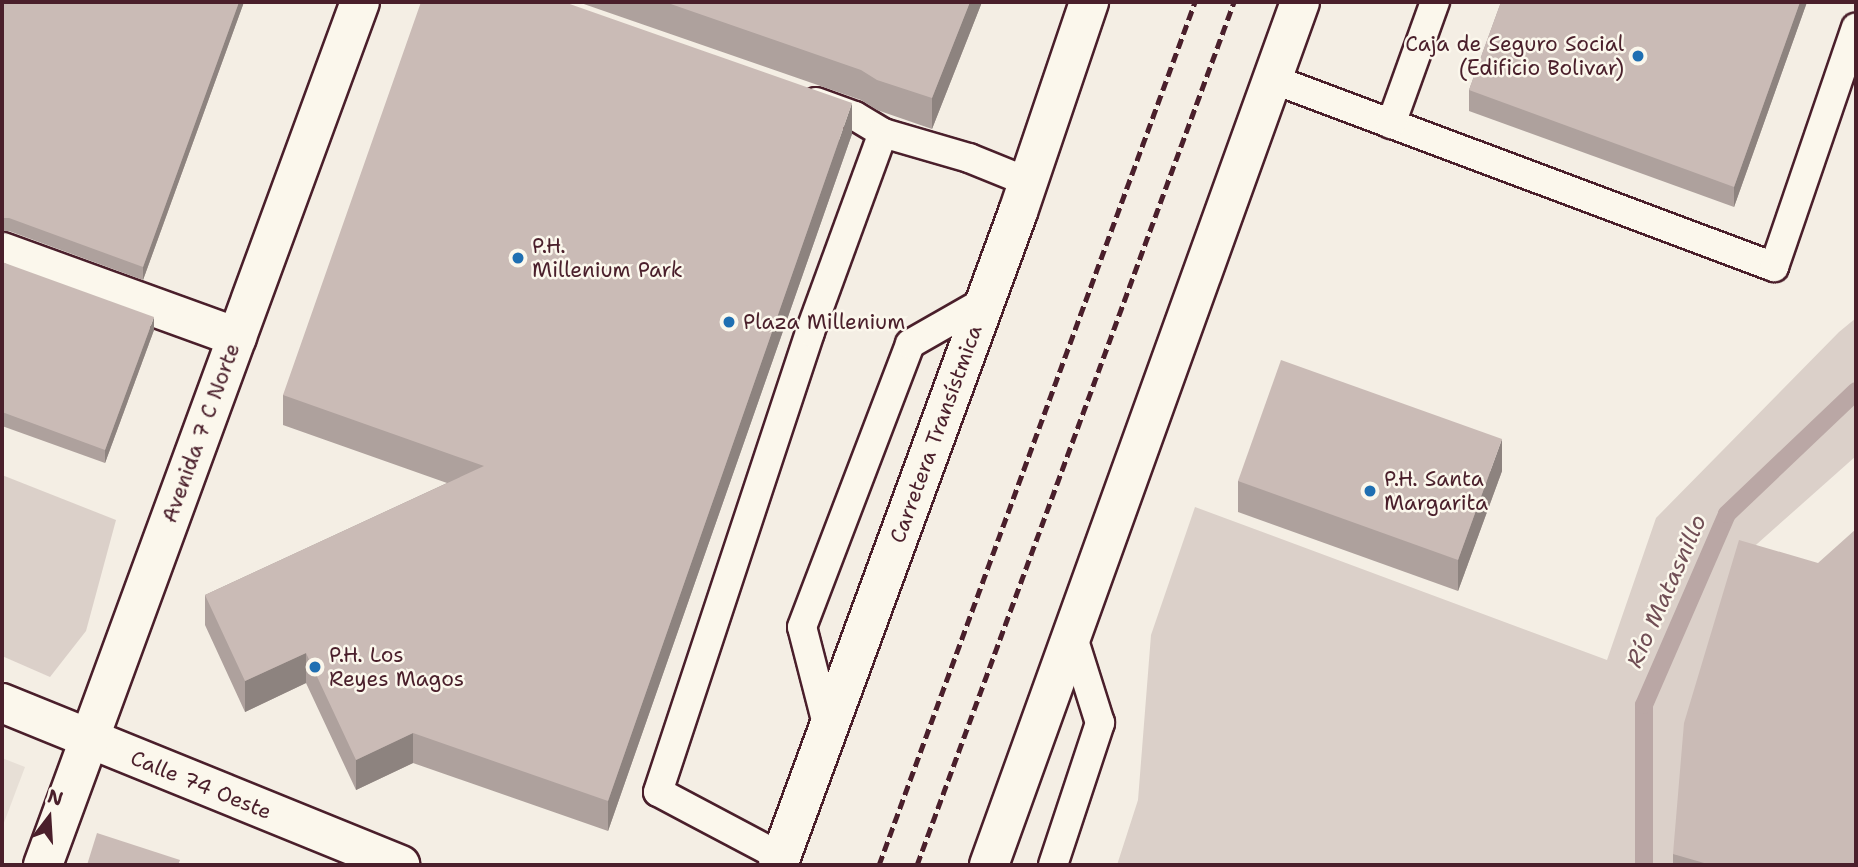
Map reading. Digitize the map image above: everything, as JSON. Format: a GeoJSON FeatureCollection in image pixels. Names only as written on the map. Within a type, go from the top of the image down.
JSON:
{"type":"FeatureCollection","features":[{"type":"Feature","properties":{"kind":"main road","name":"Avenida 7 C Norte"},"geometry":{"type":"LineString","coordinates":[[43,865],[360,2]]}},
{"type":"Feature","properties":{"kind":"main road","name":"Carretera Transístmica"},"geometry":{"type":"LineString","coordinates":[[779,861],[1028,182],[1089,2]]}},
{"type":"Feature","properties":{"kind":"main road"},"geometry":{"type":"LineString","coordinates":[[989,865],[1300,2]]}},
{"type":"Feature","properties":{"kind":"main road"},"geometry":{"type":"LineString","coordinates":[[2,252],[237,337]]}},
{"type":"Feature","properties":{"kind":"main road","name":"Calle 74 Oeste"},"geometry":{"type":"LineString","coordinates":[[2,703],[400,865]]}},
{"type":"Feature","properties":{"kind":"lane"},"geometry":{"type":"LineString","coordinates":[[1391,124],[1435,2]]}},
{"type":"Feature","properties":{"kind":"lane"},"geometry":{"type":"LineString","coordinates":[[1272,79],[1774,267],[1856,27]]}},
{"type":"Feature","properties":{"kind":"lane"},"geometry":{"type":"LineString","coordinates":[[790,93],[855,116],[883,133],[969,158],[1028,182]]}},
{"type":"Feature","properties":{"kind":"lane"},"geometry":{"type":"LineString","coordinates":[[779,861],[658,792],[810,332],[883,133]]}},
{"type":"Feature","properties":{"kind":"lane"},"geometry":{"type":"LineString","coordinates":[[828,728],[803,627],[910,344],[985,301]]}},
{"type":"Feature","properties":{"kind":"lane"},"geometry":{"type":"LineString","coordinates":[[1053,865],[1100,723],[1072,634]]}},
{"type":"Feature","properties":{"kind":"shaded area"},"geometry":{"type":"Polygon","coordinates":[[[1856,318],[1856,456],[1739,560],[1674,865],[1117,865],[1138,800],[1151,635],[1195,507],[1607,660],[1656,518],[1839,332],[1856,318]]]}},
{"type":"Feature","properties":{"kind":"shaded area"},"geometry":{"type":"Polygon","coordinates":[[[2,475],[116,520],[86,631],[50,677],[2,656],[2,475]]]}},
{"type":"Feature","properties":{"kind":"shaded area"},"geometry":{"type":"Polygon","coordinates":[[[2,758],[25,767],[2,828],[2,758]]]}},
{"type":"Feature","properties":{"kind":"building"},"geometry":{"type":"Polygon","coordinates":[[[2,2],[239,2],[143,267],[9,218],[2,218],[2,2]]]}},
{"type":"Feature","properties":{"kind":"building"},"geometry":{"type":"Polygon","coordinates":[[[421,2],[564,2],[852,103],[608,801],[413,733],[356,760],[306,653],[245,681],[205,595],[484,466],[283,395],[421,2]]]}},
{"type":"Feature","properties":{"kind":"building"},"geometry":{"type":"Polygon","coordinates":[[[665,2],[970,2],[932,98],[877,80],[861,70],[665,2]]]}},
{"type":"Feature","properties":{"kind":"building","name":"Caja de Seguro Social (Edificio Bolivar)"},"geometry":{"type":"Polygon","coordinates":[[[1501,2],[1800,2],[1734,187],[1469,90],[1501,2]]]}},
{"type":"Feature","properties":{"kind":"building"},"geometry":{"type":"Polygon","coordinates":[[[2,262],[154,317],[105,450],[2,412],[2,262]]]}},
{"type":"Feature","properties":{"kind":"building","name":"P.H. Santa Margarita"},"geometry":{"type":"Polygon","coordinates":[[[1281,360],[1502,439],[1458,560],[1238,481],[1281,360]]]}},
{"type":"Feature","properties":{"kind":"building"},"geometry":{"type":"Polygon","coordinates":[[[1856,529],[1856,865],[1711,865],[1673,854],[1684,723],[1739,540],[1818,563],[1856,529]]]}},
{"type":"Feature","properties":{"kind":"building"},"geometry":{"type":"Polygon","coordinates":[[[97,833],[180,860],[178,865],[87,865],[97,833]]]}},
{"type":"Feature","properties":{"kind":"waterway","name":"Río Matasnillo"},"geometry":{"type":"LineString","coordinates":[[1644,865],[1644,705],[1727,514],[1856,391]]}},
{"type":"Feature","properties":{"kind":"railway"},"geometry":{"type":"LineString","coordinates":[[879,865],[1195,2]]}},
{"type":"Feature","properties":{"kind":"railway"},"geometry":{"type":"LineString","coordinates":[[917,865],[1234,2]]}},
{"type":"Feature","properties":{"kind":"place","name":"Caja de Seguro Social (Edificio Bolivar)"},"geometry":{"type":"Point","coordinates":[1638,56]}},
{"type":"Feature","properties":{"kind":"place","name":"P.H. Millenium Park"},"geometry":{"type":"Point","coordinates":[518,258]}},
{"type":"Feature","properties":{"kind":"place","name":"Plaza Millenium"},"geometry":{"type":"Point","coordinates":[729,322]}},
{"type":"Feature","properties":{"kind":"place","name":"P.H. Santa Margarita"},"geometry":{"type":"Point","coordinates":[1370,491]}},
{"type":"Feature","properties":{"kind":"place","name":"P.H. Los Reyes Magos"},"geometry":{"type":"Point","coordinates":[315,667]}}]}
